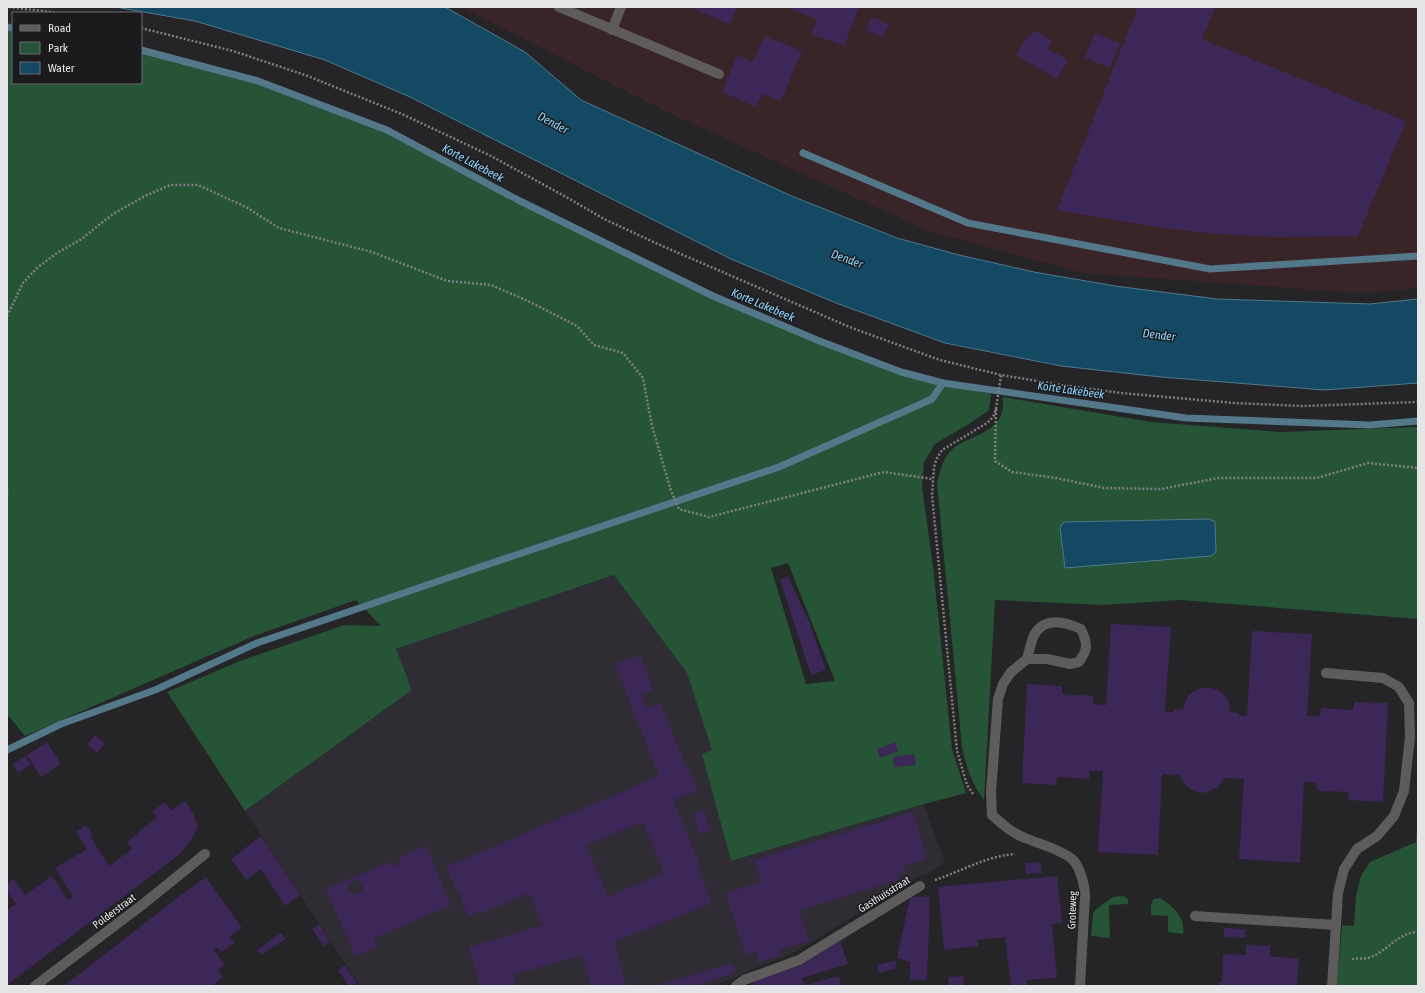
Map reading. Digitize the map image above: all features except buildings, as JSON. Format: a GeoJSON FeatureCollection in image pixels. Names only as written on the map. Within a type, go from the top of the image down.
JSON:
{"type":"FeatureCollection","features":[{"type":"Feature","properties":{"kind":"street"},"geometry":{"type":"LineString","coordinates":[[559,7],[719,74]]}},
{"type":"Feature","properties":{"kind":"street"},"geometry":{"type":"LineString","coordinates":[[612,30],[621,7]]}},
{"type":"Feature","properties":{"kind":"street"},"geometry":{"type":"LineString","coordinates":[[992,815],[991,792],[998,699],[1002,684],[1010,672],[1027,659],[1034,636],[1042,625],[1054,622],[1069,623],[1081,629],[1086,640],[1085,653],[1079,662],[1070,664],[1047,659],[1027,659]]}},
{"type":"Feature","properties":{"kind":"street"},"geometry":{"type":"LineString","coordinates":[[1326,673],[1383,678],[1399,686],[1409,703],[1410,737],[1404,791],[1394,816],[1377,836],[1357,849],[1344,869],[1338,893],[1332,986]]}},
{"type":"Feature","properties":{"kind":"street","name":"Groteweg"},"geometry":{"type":"LineString","coordinates":[[992,815],[1005,826],[1023,837],[1054,849],[1073,859],[1085,884],[1080,986]]}},
{"type":"Feature","properties":{"kind":"street","name":"Polderstraat"},"geometry":{"type":"LineString","coordinates":[[35,986],[142,905],[205,854]]}},
{"type":"Feature","properties":{"kind":"street","name":"Gasthuisstraat"},"geometry":{"type":"LineString","coordinates":[[736,986],[744,980],[799,960],[920,886]]}},
{"type":"Feature","properties":{"kind":"street"},"geometry":{"type":"LineString","coordinates":[[1194,916],[1336,925]]}},
{"type":"Feature","properties":{"kind":"path"},"geometry":{"type":"LineString","coordinates":[[9,7],[51,12]]}},
{"type":"Feature","properties":{"kind":"path"},"geometry":{"type":"LineString","coordinates":[[142,28],[233,51],[308,76],[404,115],[491,156],[604,219],[660,246],[797,306],[940,360],[1001,376],[1121,393],[1234,403],[1303,406],[1418,402]]}},
{"type":"Feature","properties":{"kind":"path"},"geometry":{"type":"LineString","coordinates":[[7,316],[23,283],[37,268],[57,253],[80,240],[113,214],[145,196],[170,185],[198,186],[246,207],[279,228],[372,252],[447,281],[492,285],[528,301],[577,326],[594,345],[623,353],[643,378],[652,426],[671,491],[679,509],[709,517],[884,472],[932,479]]}},
{"type":"Feature","properties":{"kind":"path"},"geometry":{"type":"LineString","coordinates":[[1001,376],[996,409],[995,461],[1012,472],[1056,478],[1104,488],[1161,489],[1218,478],[1317,478],[1368,463],[1418,468]]}},
{"type":"Feature","properties":{"kind":"path"},"geometry":{"type":"LineString","coordinates":[[992,815],[978,802],[968,785],[957,752],[932,495],[932,479],[935,462],[942,450],[987,423],[993,417],[996,409]]}},
{"type":"Feature","properties":{"kind":"path"},"geometry":{"type":"LineString","coordinates":[[7,488],[7,495]]}},
{"type":"Feature","properties":{"kind":"path","name":"Gasthuisstraat"},"geometry":{"type":"LineString","coordinates":[[920,886],[954,874],[991,858],[1021,853]]}},
{"type":"Feature","properties":{"kind":"path"},"geometry":{"type":"LineString","coordinates":[[1334,953],[1352,959],[1368,958],[1385,949],[1400,937],[1418,932]]}},
{"type":"Feature","properties":{"kind":"shaded area"},"geometry":{"type":"Polygon","coordinates":[[[461,7],[1418,7],[1418,288],[1362,293],[1082,273],[929,231],[667,112],[461,7]]]}},
{"type":"Feature","properties":{"kind":"shaded area"},"geometry":{"type":"Polygon","coordinates":[[[615,575],[687,673],[713,750],[703,754],[731,861],[924,804],[945,863],[929,873],[916,878],[795,952],[743,973],[735,978],[712,986],[360,986],[245,811],[412,690],[395,649],[615,575]]]}},
{"type":"Feature","properties":{"kind":"green space"},"geometry":{"type":"Polygon","coordinates":[[[7,27],[12,28],[12,84],[142,84],[142,49],[179,58],[258,81],[387,130],[520,201],[713,296],[817,340],[901,372],[991,394],[989,410],[935,444],[924,462],[922,487],[933,566],[952,749],[966,793],[731,861],[702,754],[712,750],[687,673],[614,575],[396,649],[412,690],[245,811],[167,692],[240,661],[344,625],[381,626],[356,600],[254,636],[25,736],[7,714],[7,27]],[[788,563],[771,568],[806,684],[835,681],[788,563]]]}},
{"type":"Feature","properties":{"kind":"green space"},"geometry":{"type":"Polygon","coordinates":[[[1003,397],[1151,422],[1281,432],[1418,427],[1418,619],[1180,600],[1103,605],[995,600],[984,800],[970,775],[962,747],[937,483],[943,463],[951,450],[961,443],[982,433],[999,420],[1002,413],[1003,397]]]}},
{"type":"Feature","properties":{"kind":"green space"},"geometry":{"type":"Polygon","coordinates":[[[1418,812],[1418,986],[1337,986],[1342,925],[1354,926],[1356,896],[1361,876],[1370,862],[1416,842],[1418,812]]]}},
{"type":"Feature","properties":{"kind":"green space"},"geometry":{"type":"Polygon","coordinates":[[[1123,896],[1128,899],[1128,904],[1109,905],[1110,938],[1091,936],[1093,914],[1096,909],[1113,897],[1123,896]]]}},
{"type":"Feature","properties":{"kind":"green space"},"geometry":{"type":"Polygon","coordinates":[[[1160,898],[1178,913],[1182,923],[1183,934],[1168,932],[1168,916],[1151,915],[1153,899],[1160,898]]]}},
{"type":"Feature","properties":{"kind":"water","name":"Dender"},"geometry":{"type":"Polygon","coordinates":[[[115,7],[445,7],[525,52],[581,100],[794,197],[897,238],[959,255],[1034,272],[1115,286],[1217,299],[1370,304],[1418,299],[1418,383],[1324,390],[1161,377],[1061,366],[945,343],[836,303],[731,259],[410,97],[325,60],[195,21],[115,7]]]}},
{"type":"Feature","properties":{"kind":"water"},"geometry":{"type":"Polygon","coordinates":[[[1209,519],[1215,522],[1216,552],[1211,556],[1065,568],[1060,527],[1064,522],[1209,519]]]}},
{"type":"Feature","properties":{"kind":"waterway","name":"Korte Lakebeek"},"geometry":{"type":"LineString","coordinates":[[7,27],[12,28]]}},
{"type":"Feature","properties":{"kind":"waterway","name":"Korte Lakebeek"},"geometry":{"type":"LineString","coordinates":[[142,50],[258,81],[387,130],[520,201],[713,296],[817,340],[901,372],[943,383],[1186,418],[1370,425],[1418,421]]}},
{"type":"Feature","properties":{"kind":"waterway"},"geometry":{"type":"LineString","coordinates":[[803,153],[968,223],[1210,269],[1418,256]]}},
{"type":"Feature","properties":{"kind":"waterway"},"geometry":{"type":"LineString","coordinates":[[7,750],[61,724],[155,690],[257,643],[779,467],[932,399],[943,383]]}}]}
